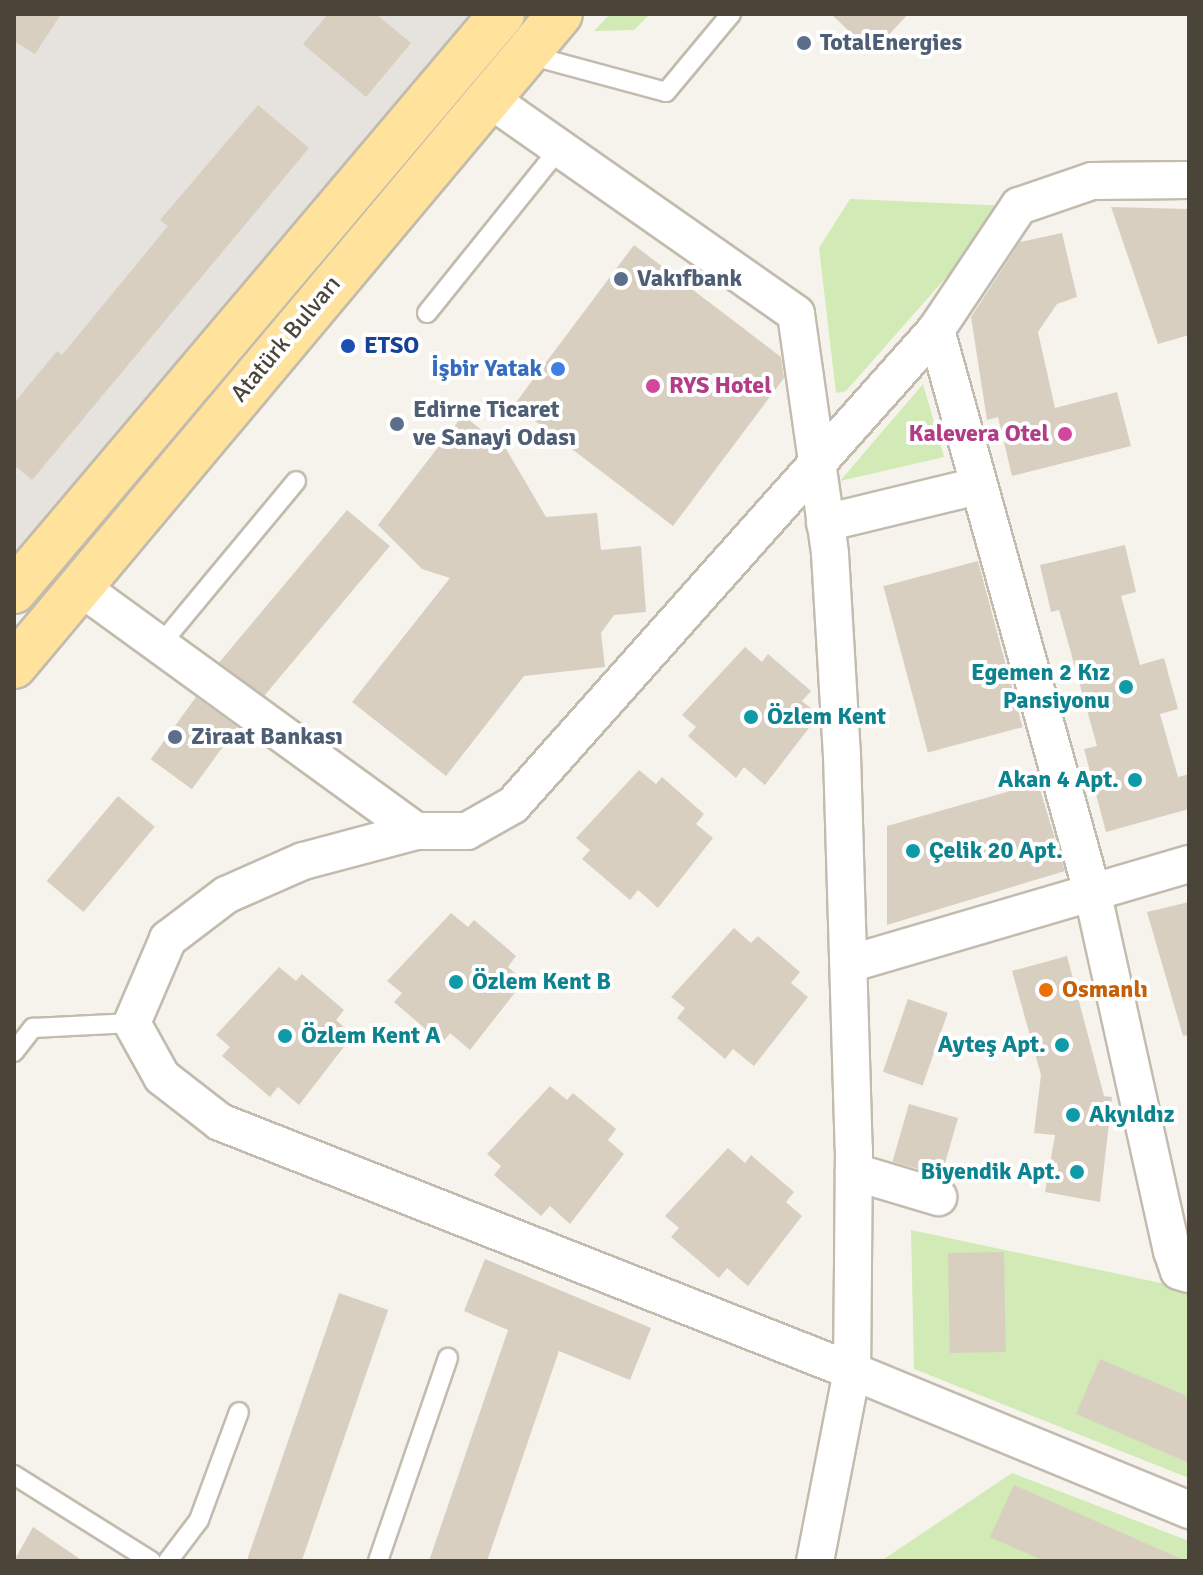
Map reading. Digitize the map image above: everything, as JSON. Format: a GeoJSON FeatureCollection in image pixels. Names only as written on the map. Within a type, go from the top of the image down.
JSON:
{"type":"FeatureCollection","features":[{"type":"Feature","properties":{"kind":"main road","name":"Atatürk Bulvarı"},"geometry":{"type":"LineString","coordinates":[[14,591],[502,14]]}},
{"type":"Feature","properties":{"kind":"main road","name":"Atatürk Bulvarı"},"geometry":{"type":"LineString","coordinates":[[14,666],[560,14]]}},
{"type":"Feature","properties":{"kind":"street"},"geometry":{"type":"LineString","coordinates":[[488,98],[796,314],[819,463],[842,755],[854,1172],[852,1371],[815,1561]]}},
{"type":"Feature","properties":{"kind":"street"},"geometry":{"type":"LineString","coordinates":[[1189,180],[1092,181],[1019,206],[936,330],[513,805],[467,831],[416,831],[303,861],[226,895],[168,939],[132,1023],[162,1077],[220,1122],[852,1371],[1189,1510]]}},
{"type":"Feature","properties":{"kind":"street"},"geometry":{"type":"LineString","coordinates":[[936,330],[1093,895],[1172,1251],[1179,1271],[1189,1274]]}},
{"type":"Feature","properties":{"kind":"street"},"geometry":{"type":"LineString","coordinates":[[825,523],[978,486]]}},
{"type":"Feature","properties":{"kind":"street"},"geometry":{"type":"LineString","coordinates":[[80,587],[416,831]]}},
{"type":"Feature","properties":{"kind":"street"},"geometry":{"type":"LineString","coordinates":[[849,964],[1093,895],[1189,864]]}},
{"type":"Feature","properties":{"kind":"street"},"geometry":{"type":"LineString","coordinates":[[854,1172],[938,1197]]}},
{"type":"Feature","properties":{"kind":"lane"},"geometry":{"type":"LineString","coordinates":[[527,54],[666,92],[731,14]]}},
{"type":"Feature","properties":{"kind":"lane"},"geometry":{"type":"LineString","coordinates":[[427,313],[559,149]]}},
{"type":"Feature","properties":{"kind":"lane"},"geometry":{"type":"LineString","coordinates":[[160,645],[296,481]]}},
{"type":"Feature","properties":{"kind":"lane"},"geometry":{"type":"LineString","coordinates":[[14,1052],[33,1028],[132,1023]]}},
{"type":"Feature","properties":{"kind":"lane"},"geometry":{"type":"LineString","coordinates":[[378,1561],[448,1358]]}},
{"type":"Feature","properties":{"kind":"lane"},"geometry":{"type":"LineString","coordinates":[[168,1561],[199,1520],[239,1412]]}},
{"type":"Feature","properties":{"kind":"lane"},"geometry":{"type":"LineString","coordinates":[[14,1475],[151,1561]]}},
{"type":"Feature","properties":{"kind":"shaded area"},"geometry":{"type":"Polygon","coordinates":[[[14,14],[474,14],[14,558],[14,14]]]}},
{"type":"Feature","properties":{"kind":"green space"},"geometry":{"type":"Polygon","coordinates":[[[610,14],[650,14],[634,30],[594,31],[610,14]]]}},
{"type":"Feature","properties":{"kind":"green space"},"geometry":{"type":"Polygon","coordinates":[[[850,199],[1009,206],[846,391],[836,393],[819,248],[850,199]]]}},
{"type":"Feature","properties":{"kind":"green space"},"geometry":{"type":"Polygon","coordinates":[[[923,384],[944,457],[840,481],[923,384]]]}},
{"type":"Feature","properties":{"kind":"green space"},"geometry":{"type":"Polygon","coordinates":[[[911,1230],[1189,1289],[1189,1478],[914,1369],[911,1230]]]}},
{"type":"Feature","properties":{"kind":"green space"},"geometry":{"type":"Polygon","coordinates":[[[1012,1473],[1189,1541],[1189,1561],[881,1561],[1012,1473]]]}},
{"type":"Feature","properties":{"kind":"building"},"geometry":{"type":"Polygon","coordinates":[[[14,14],[61,14],[35,54],[14,41],[14,14]]]}},
{"type":"Feature","properties":{"kind":"building"},"geometry":{"type":"Polygon","coordinates":[[[328,14],[376,14],[411,43],[366,97],[303,44],[328,14]]]}},
{"type":"Feature","properties":{"kind":"building"},"geometry":{"type":"Polygon","coordinates":[[[831,14],[908,14],[872,53],[831,14]]]}},
{"type":"Feature","properties":{"kind":"building"},"geometry":{"type":"Polygon","coordinates":[[[258,105],[309,148],[32,480],[14,465],[14,403],[57,351],[62,355],[168,226],[160,220],[258,105]]]}},
{"type":"Feature","properties":{"kind":"building"},"geometry":{"type":"Polygon","coordinates":[[[1111,207],[1189,209],[1189,335],[1158,344],[1111,207]]]}},
{"type":"Feature","properties":{"kind":"building"},"geometry":{"type":"Polygon","coordinates":[[[1062,233],[1077,297],[1057,304],[1038,332],[1055,408],[1117,392],[1131,446],[1012,476],[998,417],[987,420],[971,317],[1020,242],[1062,233]]]}},
{"type":"Feature","properties":{"kind":"building","name":"RYS Hotel"},"geometry":{"type":"Polygon","coordinates":[[[634,245],[781,357],[784,378],[673,526],[514,405],[634,245]]]}},
{"type":"Feature","properties":{"kind":"building"},"geometry":{"type":"Polygon","coordinates":[[[463,415],[490,437],[495,430],[546,517],[597,513],[601,550],[641,546],[646,612],[614,615],[601,633],[605,667],[524,676],[446,776],[352,702],[450,578],[422,569],[378,525],[463,415]]]}},
{"type":"Feature","properties":{"kind":"building"},"geometry":{"type":"Polygon","coordinates":[[[347,510],[390,546],[262,698],[219,662],[347,510]]]}},
{"type":"Feature","properties":{"kind":"building"},"geometry":{"type":"Polygon","coordinates":[[[1125,545],[1136,592],[1121,596],[1140,665],[1164,658],[1178,709],[1160,714],[1178,777],[1189,774],[1189,809],[1106,832],[1084,749],[1097,746],[1059,610],[1051,612],[1040,565],[1125,545]]]}},
{"type":"Feature","properties":{"kind":"building"},"geometry":{"type":"Polygon","coordinates":[[[978,561],[1023,727],[928,753],[883,586],[978,561]]]}},
{"type":"Feature","properties":{"kind":"building","name":"Özlem Kent"},"geometry":{"type":"Polygon","coordinates":[[[745,647],[762,662],[768,654],[811,691],[802,701],[819,715],[765,785],[744,767],[736,778],[688,736],[696,727],[682,715],[745,647]]]}},
{"type":"Feature","properties":{"kind":"building"},"geometry":{"type":"Polygon","coordinates":[[[196,697],[237,727],[192,789],[151,759],[196,697]]]}},
{"type":"Feature","properties":{"kind":"building"},"geometry":{"type":"Polygon","coordinates":[[[639,770],[656,784],[662,777],[704,814],[696,824],[713,838],[658,908],[638,890],[630,900],[582,859],[590,850],[576,838],[639,770]]]}},
{"type":"Feature","properties":{"kind":"building"},"geometry":{"type":"Polygon","coordinates":[[[1038,783],[1065,871],[887,925],[887,826],[1038,783]]]}},
{"type":"Feature","properties":{"kind":"building"},"geometry":{"type":"Polygon","coordinates":[[[118,796],[155,827],[83,912],[47,881],[118,796]]]}},
{"type":"Feature","properties":{"kind":"building"},"geometry":{"type":"Polygon","coordinates":[[[1189,902],[1189,1035],[1183,1036],[1147,912],[1189,902]]]}},
{"type":"Feature","properties":{"kind":"building","name":"Özlem Kent B"},"geometry":{"type":"Polygon","coordinates":[[[451,913],[468,927],[474,920],[516,956],[508,967],[524,981],[470,1050],[450,1033],[442,1043],[394,1002],[402,993],[387,981],[451,913]]]}},
{"type":"Feature","properties":{"kind":"building"},"geometry":{"type":"Polygon","coordinates":[[[734,928],[751,943],[758,936],[800,972],[791,983],[808,997],[754,1066],[733,1049],[725,1059],[677,1018],[685,1008],[671,997],[734,928]]]}},
{"type":"Feature","properties":{"kind":"building"},"geometry":{"type":"Polygon","coordinates":[[[1067,956],[1104,1096],[1112,1097],[1100,1202],[1045,1192],[1055,1135],[1034,1133],[1041,1075],[1012,971],[1067,956]]]}},
{"type":"Feature","properties":{"kind":"building","name":"Özlem Kent A"},"geometry":{"type":"Polygon","coordinates":[[[279,967],[296,981],[302,974],[344,1010],[336,1020],[353,1035],[299,1105],[278,1087],[270,1097],[222,1056],[230,1047],[216,1035],[279,967]]]}},
{"type":"Feature","properties":{"kind":"building"},"geometry":{"type":"Polygon","coordinates":[[[908,999],[948,1013],[923,1085],[883,1072],[908,999]]]}},
{"type":"Feature","properties":{"kind":"building"},"geometry":{"type":"Polygon","coordinates":[[[550,1086],[567,1100],[573,1093],[616,1129],[608,1140],[624,1154],[570,1224],[550,1206],[541,1216],[494,1175],[501,1166],[487,1154],[550,1086]]]}},
{"type":"Feature","properties":{"kind":"building"},"geometry":{"type":"Polygon","coordinates":[[[909,1104],[958,1118],[941,1176],[892,1162],[909,1104]]]}},
{"type":"Feature","properties":{"kind":"building"},"geometry":{"type":"Polygon","coordinates":[[[728,1148],[745,1163],[751,1155],[794,1192],[786,1202],[802,1216],[748,1286],[727,1268],[719,1278],[671,1237],[679,1228],[665,1216],[728,1148]]]}},
{"type":"Feature","properties":{"kind":"building"},"geometry":{"type":"Polygon","coordinates":[[[1004,1252],[1006,1352],[950,1353],[948,1253],[1004,1252]]]}},
{"type":"Feature","properties":{"kind":"building"},"geometry":{"type":"Polygon","coordinates":[[[485,1259],[651,1328],[630,1380],[559,1351],[487,1561],[429,1561],[508,1330],[464,1311],[485,1259]]]}},
{"type":"Feature","properties":{"kind":"building"},"geometry":{"type":"Polygon","coordinates":[[[339,1293],[388,1310],[302,1561],[247,1561],[339,1293]]]}},
{"type":"Feature","properties":{"kind":"building"},"geometry":{"type":"Polygon","coordinates":[[[1100,1359],[1189,1397],[1189,1463],[1076,1414],[1100,1359]]]}},
{"type":"Feature","properties":{"kind":"building"},"geometry":{"type":"Polygon","coordinates":[[[1014,1485],[1186,1561],[1044,1561],[990,1537],[1014,1485]]]}},
{"type":"Feature","properties":{"kind":"building"},"geometry":{"type":"Polygon","coordinates":[[[33,1527],[83,1561],[14,1561],[33,1527]]]}},
{"type":"Feature","properties":{"kind":"place","name":"TotalEnergies"},"geometry":{"type":"Point","coordinates":[804,43]}},
{"type":"Feature","properties":{"kind":"place","name":"Vakıfbank"},"geometry":{"type":"Point","coordinates":[621,279]}},
{"type":"Feature","properties":{"kind":"place","name":"ETSO"},"geometry":{"type":"Point","coordinates":[348,346]}},
{"type":"Feature","properties":{"kind":"place","name":"İşbir Yatak"},"geometry":{"type":"Point","coordinates":[558,369]}},
{"type":"Feature","properties":{"kind":"place","name":"RYS Hotel"},"geometry":{"type":"Point","coordinates":[653,386]}},
{"type":"Feature","properties":{"kind":"place","name":"Edirne Ticaret ve Sanayi Odası"},"geometry":{"type":"Point","coordinates":[397,424]}},
{"type":"Feature","properties":{"kind":"place","name":"Kalevera Otel"},"geometry":{"type":"Point","coordinates":[1065,434]}},
{"type":"Feature","properties":{"kind":"place","name":"Egemen 2 Kız Pansiyonu"},"geometry":{"type":"Point","coordinates":[1126,687]}},
{"type":"Feature","properties":{"kind":"place","name":"Özlem Kent"},"geometry":{"type":"Point","coordinates":[751,717]}},
{"type":"Feature","properties":{"kind":"place","name":"Ziraat Bankası"},"geometry":{"type":"Point","coordinates":[175,737]}},
{"type":"Feature","properties":{"kind":"place","name":"Akan 4 Apt."},"geometry":{"type":"Point","coordinates":[1135,780]}},
{"type":"Feature","properties":{"kind":"place","name":"Çelik 20 Apt."},"geometry":{"type":"Point","coordinates":[913,851]}},
{"type":"Feature","properties":{"kind":"place","name":"Özlem Kent B"},"geometry":{"type":"Point","coordinates":[456,982]}},
{"type":"Feature","properties":{"kind":"place","name":"Osmanlı"},"geometry":{"type":"Point","coordinates":[1046,990]}},
{"type":"Feature","properties":{"kind":"place","name":"Özlem Kent A"},"geometry":{"type":"Point","coordinates":[285,1036]}},
{"type":"Feature","properties":{"kind":"place","name":"Ayteş Apt."},"geometry":{"type":"Point","coordinates":[1062,1045]}},
{"type":"Feature","properties":{"kind":"place","name":"Akyıldız"},"geometry":{"type":"Point","coordinates":[1073,1115]}},
{"type":"Feature","properties":{"kind":"place","name":"Biyendik Apt."},"geometry":{"type":"Point","coordinates":[1077,1172]}}]}
